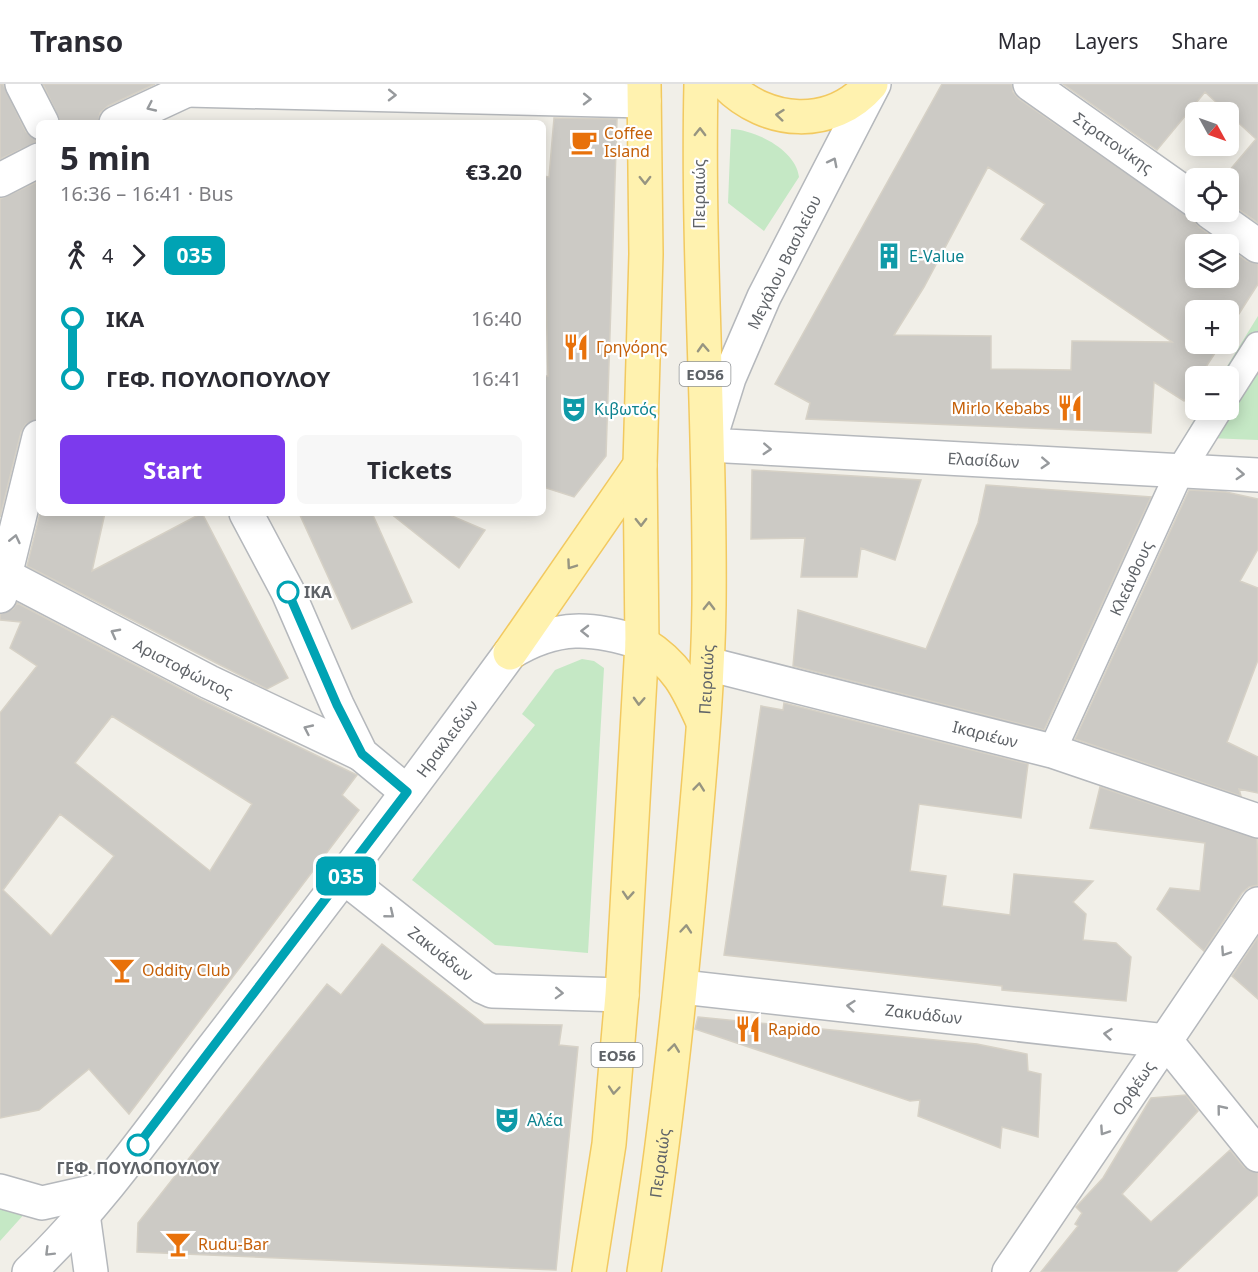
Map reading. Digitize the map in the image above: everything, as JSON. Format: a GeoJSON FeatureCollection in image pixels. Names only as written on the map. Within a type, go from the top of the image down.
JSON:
{"type":"FeatureCollection","features":[{"type":"Feature","properties":{"kind":"main road","name":"Πειραιώς"},"geometry":{"type":"LineString","coordinates":[[644,1272],[662,1155],[682,987],[705,727],[708,664],[708,446],[699,214],[701,84]]}},
{"type":"Feature","properties":{"kind":"main road"},"geometry":{"type":"LineString","coordinates":[[726,84],[739,98],[758,109],[772,115],[797,117],[816,116],[838,108],[859,98],[872,84]]}},
{"type":"Feature","properties":{"kind":"main road","name":"ΕΟ56"},"geometry":{"type":"LineString","coordinates":[[589,1272],[609,1144],[622,995],[642,643],[640,465],[646,254],[644,92]]}},
{"type":"Feature","properties":{"kind":"main road"},"geometry":{"type":"LineString","coordinates":[[510,653],[640,465]]}},
{"type":"Feature","properties":{"kind":"main road"},"geometry":{"type":"LineString","coordinates":[[642,643],[664,657],[687,685],[705,727]]}},
{"type":"Feature","properties":{"kind":"street"},"geometry":{"type":"LineString","coordinates":[[22,84],[40,120]]}},
{"type":"Feature","properties":{"kind":"street","name":"Μεγάλου Βασιλείου"},"geometry":{"type":"LineString","coordinates":[[708,446],[729,378],[764,297],[872,84]]}},
{"type":"Feature","properties":{"kind":"street","name":"Στρατονίκης"},"geometry":{"type":"LineString","coordinates":[[1030,84],[1185,193]]}},
{"type":"Feature","properties":{"kind":"street"},"geometry":{"type":"LineString","coordinates":[[122,120],[187,87],[644,92]]}},
{"type":"Feature","properties":{"kind":"street"},"geometry":{"type":"LineString","coordinates":[[0,180],[36,162]]}},
{"type":"Feature","properties":{"kind":"street"},"geometry":{"type":"LineString","coordinates":[[1224,222],[1258,246]]}},
{"type":"Feature","properties":{"kind":"street"},"geometry":{"type":"LineString","coordinates":[[1239,376],[1258,346]]}},
{"type":"Feature","properties":{"kind":"street","name":"Κλεάνθους"},"geometry":{"type":"LineString","coordinates":[[1052,751],[1180,471],[1212,420]]}},
{"type":"Feature","properties":{"kind":"street","name":"Ελασίδων"},"geometry":{"type":"LineString","coordinates":[[708,446],[1258,475]]}},
{"type":"Feature","properties":{"kind":"street"},"geometry":{"type":"LineString","coordinates":[[3,586],[36,449]]}},
{"type":"Feature","properties":{"kind":"street"},"geometry":{"type":"LineString","coordinates":[[248,516],[288,592],[337,705],[362,754],[407,792]]}},
{"type":"Feature","properties":{"kind":"street","name":"Αριστοφώντος"},"geometry":{"type":"LineString","coordinates":[[3,586],[362,754]]}},
{"type":"Feature","properties":{"kind":"street","name":"Ηρακλειδών"},"geometry":{"type":"LineString","coordinates":[[29,1272],[94,1201],[345,878],[510,653],[552,633],[585,630],[611,633],[642,643]]}},
{"type":"Feature","properties":{"kind":"street","name":"Ικαριέων"},"geometry":{"type":"LineString","coordinates":[[708,664],[1052,751],[1258,821]]}},
{"type":"Feature","properties":{"kind":"street","name":"Ζακυάδων"},"geometry":{"type":"LineString","coordinates":[[345,878],[483,987],[492,991],[622,995]]}},
{"type":"Feature","properties":{"kind":"street","name":"Ορφέως"},"geometry":{"type":"LineString","coordinates":[[1009,1272],[1258,904]]}},
{"type":"Feature","properties":{"kind":"street","name":"Ζακυάδων"},"geometry":{"type":"LineString","coordinates":[[682,987],[1166,1041]]}},
{"type":"Feature","properties":{"kind":"street"},"geometry":{"type":"LineString","coordinates":[[1166,1041],[1258,1155]]}},
{"type":"Feature","properties":{"kind":"street"},"geometry":{"type":"LineString","coordinates":[[0,1191],[42,1203],[94,1201],[91,1272]]}},
{"type":"Feature","properties":{"kind":"green space"},"geometry":{"type":"Polygon","coordinates":[[[731,129],[752,133],[773,143],[791,158],[796,167],[799,177],[764,231],[728,203],[731,129]]]}},
{"type":"Feature","properties":{"kind":"green space"},"geometry":{"type":"Polygon","coordinates":[[[1258,316],[1258,440],[1184,437],[1194,420],[1239,420],[1239,366],[1227,366],[1235,354],[1239,354],[1239,347],[1258,316]]]}},
{"type":"Feature","properties":{"kind":"green space"},"geometry":{"type":"Polygon","coordinates":[[[582,659],[594,661],[604,668],[588,953],[495,945],[412,880],[535,725],[522,714],[555,670],[582,659]]]}},
{"type":"Feature","properties":{"kind":"green space"},"geometry":{"type":"Polygon","coordinates":[[[0,1208],[27,1211],[0,1241],[0,1208]]]}},
{"type":"Feature","properties":{"kind":"building"},"geometry":{"type":"Polygon","coordinates":[[[0,84],[3,84],[26,132],[36,139],[36,142],[0,159],[0,84]]]}},
{"type":"Feature","properties":{"kind":"building"},"geometry":{"type":"Polygon","coordinates":[[[43,84],[155,84],[108,106],[100,113],[99,120],[60,120],[43,84]]]}},
{"type":"Feature","properties":{"kind":"building"},"geometry":{"type":"Polygon","coordinates":[[[942,84],[1012,84],[1013,92],[1019,99],[1185,213],[1185,222],[1195,222],[1209,234],[1185,234],[1185,288],[1239,288],[1239,256],[1258,264],[1258,284],[1239,314],[1239,300],[1185,300],[1185,354],[1214,354],[1207,366],[1185,366],[1184,401],[1154,382],[1151,433],[806,419],[810,403],[775,384],[942,84]],[[988,167],[924,287],[894,335],[991,336],[991,369],[1071,370],[1072,341],[1172,342],[1021,239],[1045,204],[988,167]]]}},
{"type":"Feature","properties":{"kind":"building"},"geometry":{"type":"Polygon","coordinates":[[[1063,84],[1258,84],[1258,223],[1239,210],[1239,168],[1231,168],[1256,139],[1239,123],[1239,102],[1216,102],[1205,92],[1197,102],[1185,102],[1185,116],[1157,150],[1063,84]]]}},
{"type":"Feature","properties":{"kind":"building"},"geometry":{"type":"Polygon","coordinates":[[[554,118],[617,119],[606,456],[574,497],[546,488],[546,376],[548,376],[546,176],[549,177],[554,118]]]}},
{"type":"Feature","properties":{"kind":"building"},"geometry":{"type":"Polygon","coordinates":[[[36,182],[36,420],[26,424],[21,432],[0,517],[0,199],[36,182]]]}},
{"type":"Feature","properties":{"kind":"building"},"geometry":{"type":"Polygon","coordinates":[[[752,470],[921,480],[895,560],[861,548],[857,577],[801,577],[805,538],[751,539],[752,470]]]}},
{"type":"Feature","properties":{"kind":"building"},"geometry":{"type":"Polygon","coordinates":[[[986,485],[1151,497],[1044,730],[793,666],[798,610],[926,649],[978,523],[986,485]]]}},
{"type":"Feature","properties":{"kind":"building"},"geometry":{"type":"Polygon","coordinates":[[[1189,490],[1226,492],[1258,499],[1258,549],[1240,581],[1258,588],[1258,660],[1227,742],[1258,757],[1258,793],[1239,789],[1241,796],[1075,739],[1189,490]]]}},
{"type":"Feature","properties":{"kind":"building"},"geometry":{"type":"Polygon","coordinates":[[[39,516],[104,516],[92,571],[196,516],[204,516],[288,678],[267,689],[27,566],[39,516]]]}},
{"type":"Feature","properties":{"kind":"building"},"geometry":{"type":"Polygon","coordinates":[[[300,516],[373,516],[412,602],[352,629],[300,516]]]}},
{"type":"Feature","properties":{"kind":"building"},"geometry":{"type":"Polygon","coordinates":[[[394,516],[452,516],[485,530],[459,568],[394,516]]]}},
{"type":"Feature","properties":{"kind":"building"},"geometry":{"type":"Polygon","coordinates":[[[17,603],[200,699],[357,775],[342,795],[359,810],[129,1114],[89,1069],[39,1110],[0,1118],[0,713],[37,666],[10,648],[21,622],[0,620],[0,614],[13,609],[17,603]],[[112,716],[75,763],[210,871],[252,804],[112,716]],[[60,814],[3,890],[51,936],[114,856],[60,814]]]}},
{"type":"Feature","properties":{"kind":"building"},"geometry":{"type":"Polygon","coordinates":[[[784,703],[1028,764],[1021,818],[919,804],[910,871],[946,876],[942,906],[1010,915],[1014,874],[1093,881],[1073,902],[1086,914],[1083,940],[1116,943],[1131,957],[1126,1001],[1002,990],[1002,986],[724,955],[761,706],[783,710],[784,703]]]}},
{"type":"Feature","properties":{"kind":"building"},"geometry":{"type":"Polygon","coordinates":[[[1100,787],[1257,839],[1258,885],[1249,887],[1242,893],[1204,951],[1157,909],[1170,888],[1200,891],[1205,843],[1090,828],[1100,787]]]}},
{"type":"Feature","properties":{"kind":"building"},"geometry":{"type":"Polygon","coordinates":[[[1258,937],[1258,999],[1232,976],[1258,937]]]}},
{"type":"Feature","properties":{"kind":"building"},"geometry":{"type":"Polygon","coordinates":[[[382,944],[484,1024],[562,1025],[559,1045],[578,1047],[556,1270],[137,1252],[138,1223],[264,1063],[327,984],[341,995],[382,944]]]}},
{"type":"Feature","properties":{"kind":"building"},"geometry":{"type":"Polygon","coordinates":[[[698,1017],[977,1044],[1027,1054],[1028,1071],[1041,1074],[1038,1137],[1002,1127],[1000,1148],[918,1116],[920,1100],[910,1101],[695,1029],[698,1017]]]}},
{"type":"Feature","properties":{"kind":"building"},"geometry":{"type":"Polygon","coordinates":[[[1186,1095],[1198,1111],[1122,1194],[1151,1222],[1230,1150],[1244,1167],[1258,1173],[1258,1195],[1176,1272],[1041,1272],[1078,1226],[1075,1224],[1082,1213],[1076,1207],[1103,1178],[1151,1098],[1186,1095]]]}},
{"type":"Feature","properties":{"kind":"bus line","name":"035"},"geometry":{"type":"LineString","coordinates":[[138,1145],[345,878],[407,792],[362,754],[337,705],[288,592]]}},
{"type":"Feature","properties":{"kind":"place","name":"Coffee Island"},"geometry":{"type":"Point","coordinates":[584,142]}},
{"type":"Feature","properties":{"kind":"place","name":"E-Value"},"geometry":{"type":"Point","coordinates":[889,256]}},
{"type":"Feature","properties":{"kind":"place","name":"Γρηγόρης"},"geometry":{"type":"Point","coordinates":[576,347]}},
{"type":"Feature","properties":{"kind":"place","name":"Mirlo Kebabs"},"geometry":{"type":"Point","coordinates":[1070,408]}},
{"type":"Feature","properties":{"kind":"place","name":"Κιβωτός"},"geometry":{"type":"Point","coordinates":[574,409]}},
{"type":"Feature","properties":{"kind":"place","name":"ΙΚΑ"},"geometry":{"type":"Point","coordinates":[288,592]}},
{"type":"Feature","properties":{"kind":"place","name":"Oddity Club"},"geometry":{"type":"Point","coordinates":[122,970]}},
{"type":"Feature","properties":{"kind":"place","name":"Rapido"},"geometry":{"type":"Point","coordinates":[748,1029]}},
{"type":"Feature","properties":{"kind":"place","name":"Αλέα"},"geometry":{"type":"Point","coordinates":[507,1120]}},
{"type":"Feature","properties":{"kind":"place","name":"ΓΕΦ. ΠΟΥΛΟΠΟΥΛΟΥ"},"geometry":{"type":"Point","coordinates":[138,1145]}},
{"type":"Feature","properties":{"kind":"place","name":"Rudu-Bar"},"geometry":{"type":"Point","coordinates":[178,1244]}}]}
